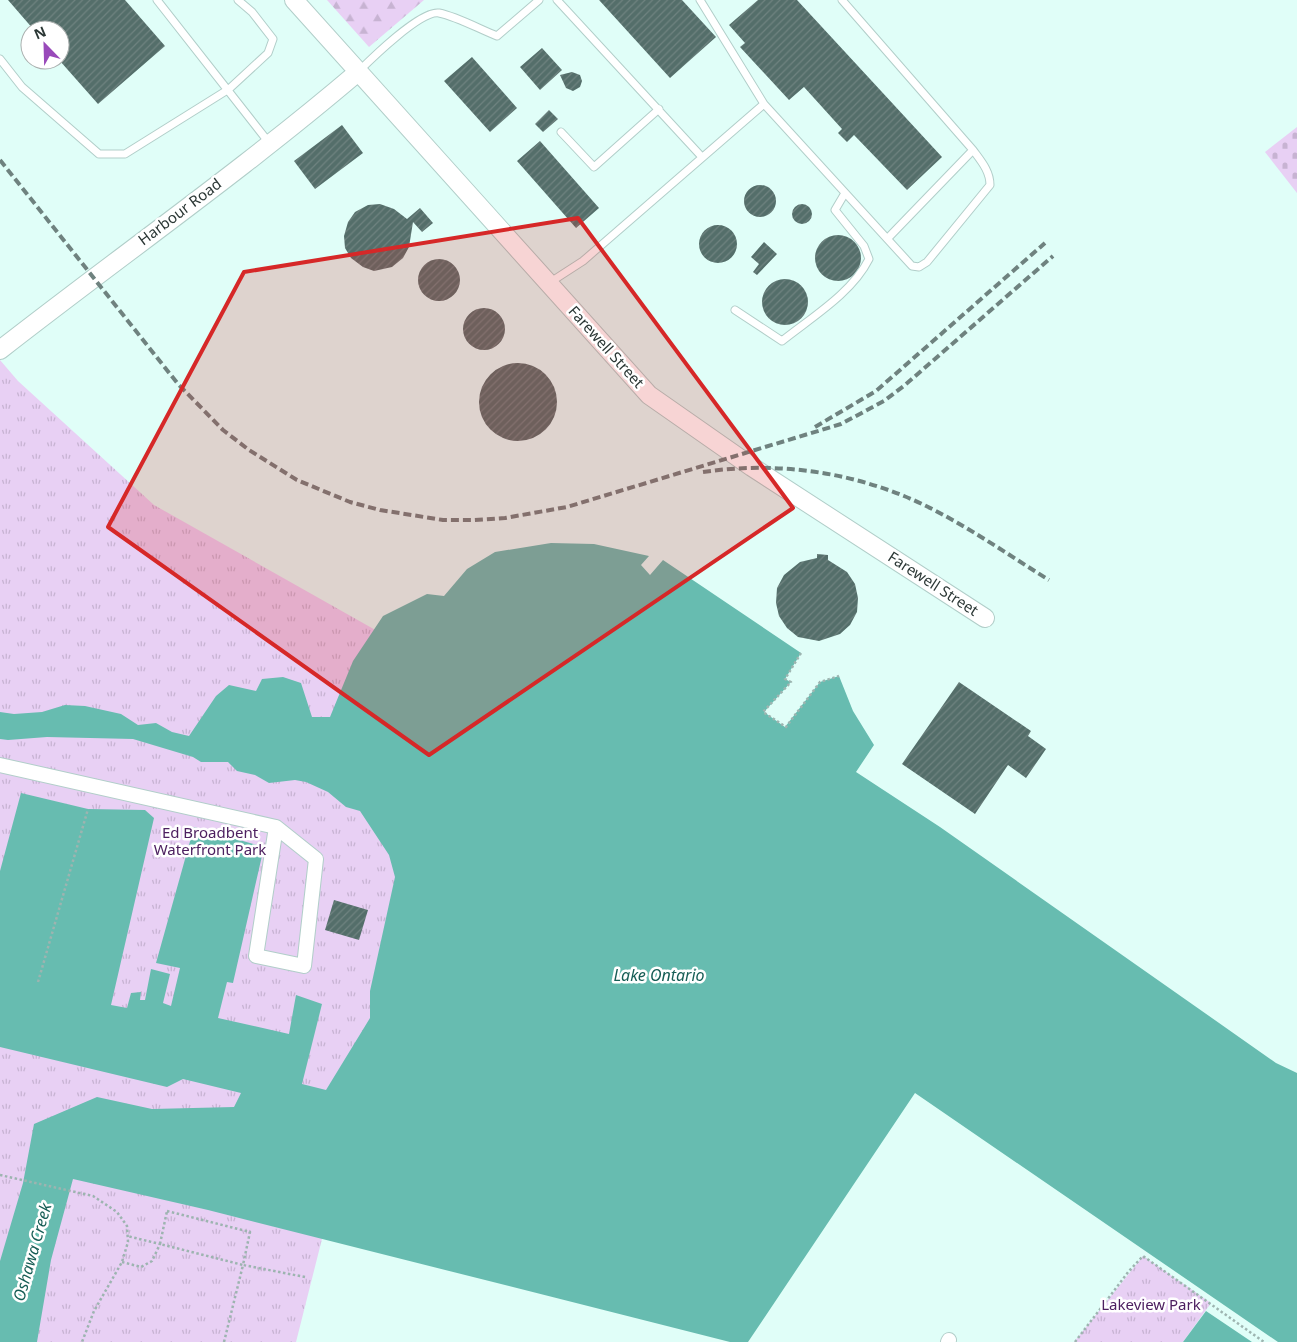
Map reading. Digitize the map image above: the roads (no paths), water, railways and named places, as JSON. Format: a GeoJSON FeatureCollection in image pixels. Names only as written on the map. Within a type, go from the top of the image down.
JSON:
{"type":"FeatureCollection","features":[{"type":"Feature","properties":{"kind":"street","name":"Farewell Street"},"geometry":{"type":"LineString","coordinates":[[294,0],[649,395],[752,468],[985,618]]}},
{"type":"Feature","properties":{"kind":"street","name":"Harbour Road"},"geometry":{"type":"LineString","coordinates":[[0,350],[93,277],[270,144],[358,72]]}},
{"type":"Feature","properties":{"kind":"street"},"geometry":{"type":"LineString","coordinates":[[0,765],[276,827],[316,859],[304,966],[256,956],[276,827]]}},
{"type":"Feature","properties":{"kind":"lane"},"geometry":{"type":"LineString","coordinates":[[156,0],[229,89],[270,144]]}},
{"type":"Feature","properties":{"kind":"lane"},"geometry":{"type":"LineString","coordinates":[[0,59],[22,87],[99,154],[125,154],[229,89],[268,53],[273,39],[252,12],[238,0]]}},
{"type":"Feature","properties":{"kind":"lane"},"geometry":{"type":"LineString","coordinates":[[358,72],[390,41],[425,16],[437,12],[497,36],[539,0]]}},
{"type":"Feature","properties":{"kind":"lane"},"geometry":{"type":"LineString","coordinates":[[557,0],[659,108],[701,156]]}},
{"type":"Feature","properties":{"kind":"lane"},"geometry":{"type":"LineString","coordinates":[[700,0],[764,104],[912,266],[919,267],[927,262],[990,185],[987,170],[973,150],[842,0]]}},
{"type":"Feature","properties":{"kind":"lane"},"geometry":{"type":"LineString","coordinates":[[548,283],[584,261],[701,156],[764,104]]}},
{"type":"Feature","properties":{"kind":"lane"},"geometry":{"type":"LineString","coordinates":[[561,132],[594,167],[659,108]]}},
{"type":"Feature","properties":{"kind":"lane"},"geometry":{"type":"LineString","coordinates":[[888,238],[973,150]]}},
{"type":"Feature","properties":{"kind":"lane"},"geometry":{"type":"LineString","coordinates":[[735,310],[782,341],[840,294],[863,272],[869,259],[864,246],[835,210],[845,193]]}},
{"type":"Feature","properties":{"kind":"water","name":"Lake Ontario"},"geometry":{"type":"Polygon","coordinates":[[[551,543],[594,544],[649,556],[641,565],[650,575],[663,560],[801,653],[785,679],[791,682],[764,712],[785,727],[820,682],[839,676],[853,711],[874,745],[856,772],[940,827],[1276,1063],[1297,1073],[1297,1342],[1278,1342],[915,1093],[748,1342],[730,1342],[208,1210],[73,1179],[51,1260],[37,1342],[0,1342],[0,1261],[23,1183],[34,1124],[97,1097],[152,1109],[234,1107],[241,1093],[183,1079],[167,1087],[0,1047],[0,871],[21,793],[88,809],[145,810],[154,818],[111,1005],[127,1008],[131,993],[141,992],[140,1000],[145,1000],[151,969],[170,974],[163,1003],[171,1006],[180,968],[156,963],[194,827],[264,847],[233,983],[227,982],[218,1018],[289,1034],[296,995],[322,1004],[302,1084],[326,1090],[370,1018],[370,991],[395,877],[389,855],[360,811],[346,807],[328,792],[306,782],[295,780],[269,783],[255,775],[237,771],[228,762],[201,762],[193,757],[133,739],[47,737],[0,739],[0,712],[14,714],[42,712],[65,705],[85,706],[121,714],[138,725],[156,723],[172,732],[189,736],[216,696],[229,685],[256,691],[262,679],[283,677],[301,683],[312,717],[330,717],[353,661],[383,616],[427,594],[444,596],[467,569],[495,552],[551,543]]]}},
{"type":"Feature","properties":{"kind":"water"},"geometry":{"type":"Polygon","coordinates":[[[1206,1311],[1252,1342],[1183,1342],[1206,1311]]]}},
{"type":"Feature","properties":{"kind":"railway"},"geometry":{"type":"LineString","coordinates":[[0,160],[178,384],[223,430],[249,450],[297,480],[350,502],[380,510],[443,520],[505,518],[567,507],[841,424],[884,401],[905,385],[1053,256]]}},
{"type":"Feature","properties":{"kind":"railway"},"geometry":{"type":"LineString","coordinates":[[815,427],[876,391],[1045,243]]}},
{"type":"Feature","properties":{"kind":"railway"},"geometry":{"type":"LineString","coordinates":[[703,472],[729,469],[780,468],[830,474],[880,487],[923,504],[942,514],[1049,580]]}},
{"type":"Feature","properties":{"kind":"park label","name":"Ed Broadbent Waterfront Park"},"geometry":{"type":"Point","coordinates":[210,842]}},
{"type":"Feature","properties":{"kind":"park label","name":"Lakeview Park"},"geometry":{"type":"Point","coordinates":[1151,1305]}},
{"type":"Feature","properties":{"kind":"water label","name":"Oshawa Creek"},"geometry":{"type":"Point","coordinates":[32,1252]}}]}
